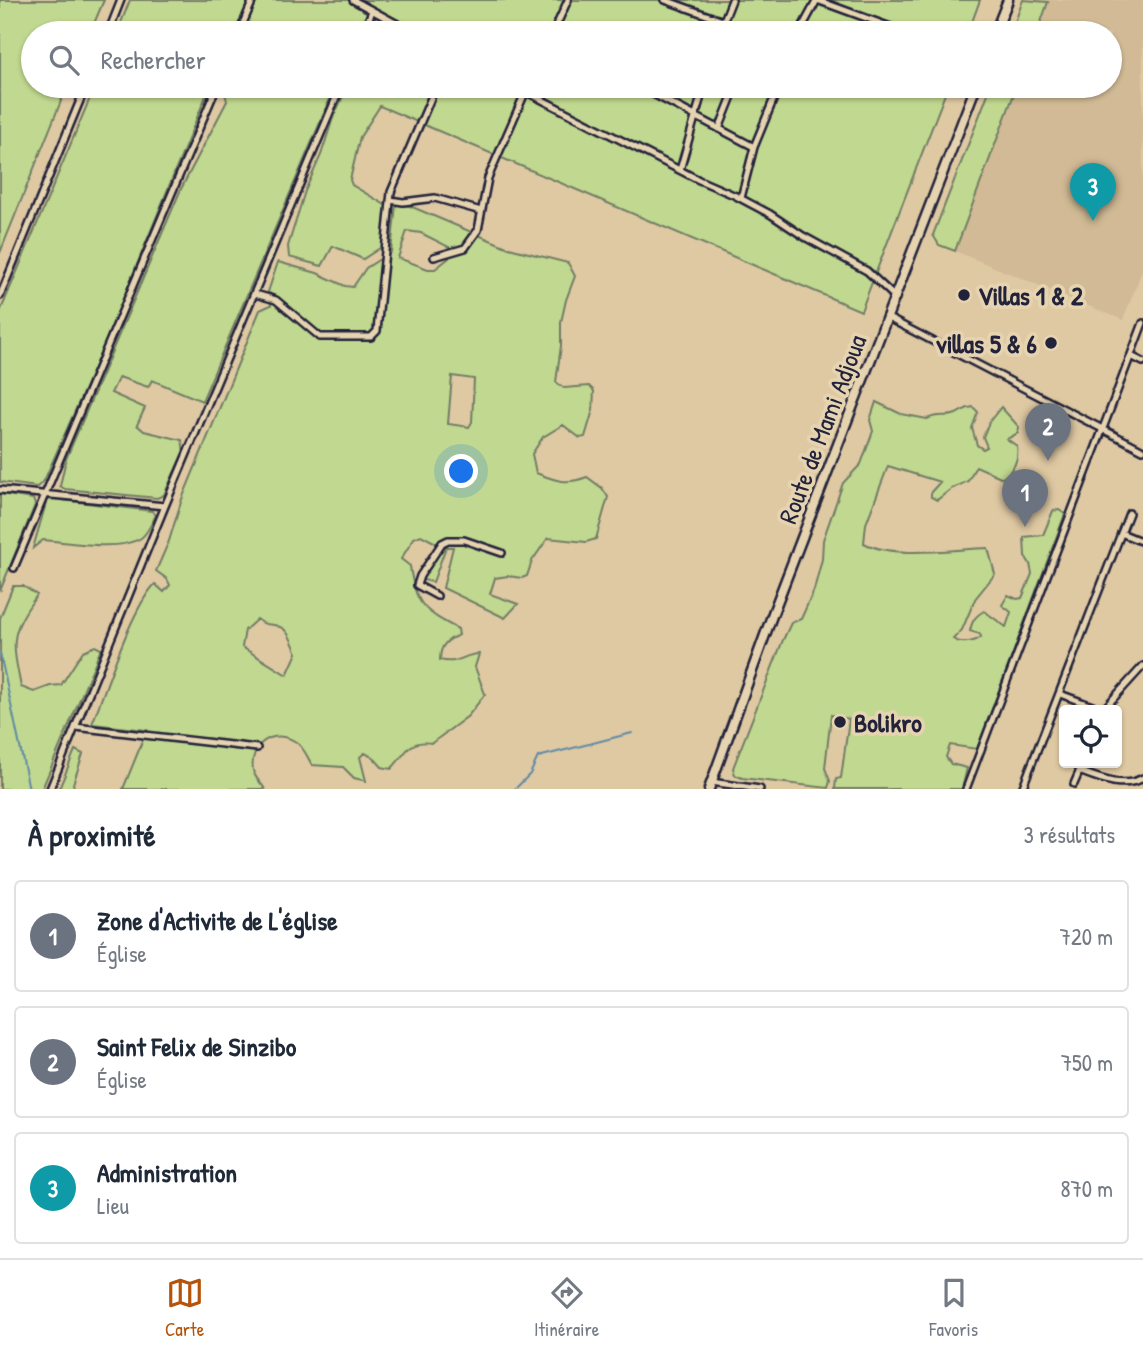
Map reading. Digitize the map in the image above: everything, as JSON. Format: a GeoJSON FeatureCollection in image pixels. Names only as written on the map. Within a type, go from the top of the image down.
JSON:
{"type":"FeatureCollection","features":[{"type":"Feature","properties":{"kind":"street"},"geometry":{"type":"LineString","coordinates":[[113,21],[121,0]]}},
{"type":"Feature","properties":{"kind":"street"},"geometry":{"type":"LineString","coordinates":[[244,21],[253,0]]}},
{"type":"Feature","properties":{"kind":"street"},"geometry":{"type":"LineString","coordinates":[[353,0],[391,21]]}},
{"type":"Feature","properties":{"kind":"street"},"geometry":{"type":"LineString","coordinates":[[559,21],[568,0]]}},
{"type":"Feature","properties":{"kind":"street"},"geometry":{"type":"LineString","coordinates":[[665,0],[723,21],[732,0]]}},
{"type":"Feature","properties":{"kind":"street"},"geometry":{"type":"LineString","coordinates":[[806,21],[817,0],[874,21]]}},
{"type":"Feature","properties":{"kind":"street"},"geometry":{"type":"LineString","coordinates":[[1000,21],[1008,0]]}},
{"type":"Feature","properties":{"kind":"street"},"geometry":{"type":"LineString","coordinates":[[368,21],[372,11]]}},
{"type":"Feature","properties":{"kind":"street"},"geometry":{"type":"LineString","coordinates":[[0,296],[81,98]]}},
{"type":"Feature","properties":{"kind":"street"},"geometry":{"type":"LineString","coordinates":[[14,568],[212,98]]}},
{"type":"Feature","properties":{"kind":"street"},"geometry":{"type":"LineString","coordinates":[[50,789],[336,98]]}},
{"type":"Feature","properties":{"kind":"street"},"geometry":{"type":"LineString","coordinates":[[255,293],[276,300],[320,337],[371,337],[377,331],[391,192],[431,98]]}},
{"type":"Feature","properties":{"kind":"street"},"geometry":{"type":"LineString","coordinates":[[434,257],[465,248],[478,230],[488,178],[523,98]]}},
{"type":"Feature","properties":{"kind":"street"},"geometry":{"type":"LineString","coordinates":[[546,98],[680,170],[741,198],[867,271],[896,298]]}},
{"type":"Feature","properties":{"kind":"street"},"geometry":{"type":"LineString","coordinates":[[660,98],[754,147]]}},
{"type":"Feature","properties":{"kind":"street"},"geometry":{"type":"LineString","coordinates":[[680,170],[701,98]]}},
{"type":"Feature","properties":{"kind":"street"},"geometry":{"type":"LineString","coordinates":[[719,129],[731,98]]}},
{"type":"Feature","properties":{"kind":"street"},"geometry":{"type":"LineString","coordinates":[[741,198],[754,147],[774,98]]}},
{"type":"Feature","properties":{"kind":"street","name":"Route de Mami Adjoua"},"geometry":{"type":"LineString","coordinates":[[710,786],[773,613],[971,98]]}},
{"type":"Feature","properties":{"kind":"street"},"geometry":{"type":"LineString","coordinates":[[390,200],[403,202],[435,198],[481,211]]}},
{"type":"Feature","properties":{"kind":"street"},"geometry":{"type":"LineString","coordinates":[[888,318],[1143,450]]}},
{"type":"Feature","properties":{"kind":"street"},"geometry":{"type":"LineString","coordinates":[[966,789],[1143,323]]}},
{"type":"Feature","properties":{"kind":"street"},"geometry":{"type":"LineString","coordinates":[[1131,356],[1143,362]]}},
{"type":"Feature","properties":{"kind":"street"},"geometry":{"type":"LineString","coordinates":[[0,491],[165,506]]}},
{"type":"Feature","properties":{"kind":"street"},"geometry":{"type":"LineString","coordinates":[[1022,789],[1129,513]]}},
{"type":"Feature","properties":{"kind":"street"},"geometry":{"type":"LineString","coordinates":[[1121,533],[1143,542]]}},
{"type":"Feature","properties":{"kind":"street"},"geometry":{"type":"LineString","coordinates":[[437,596],[417,585],[442,543],[448,540],[464,540],[502,554]]}},
{"type":"Feature","properties":{"kind":"street"},"geometry":{"type":"LineString","coordinates":[[1108,705],[1143,666]]}},
{"type":"Feature","properties":{"kind":"street"},"geometry":{"type":"LineString","coordinates":[[1060,694],[1090,705]]}},
{"type":"Feature","properties":{"kind":"street"},"geometry":{"type":"LineString","coordinates":[[75,727],[257,748]]}},
{"type":"Feature","properties":{"kind":"street"},"geometry":{"type":"LineString","coordinates":[[1074,784],[1080,768]]}},
{"type":"Feature","properties":{"kind":"street"},"geometry":{"type":"LineString","coordinates":[[1079,771],[1119,786],[1143,778]]}},
{"type":"Feature","properties":{"kind":"street"},"geometry":{"type":"LineString","coordinates":[[710,786],[760,789]]}},
{"type":"Feature","properties":{"kind":"shaded area"},"geometry":{"type":"Polygon","coordinates":[[[1049,0],[1143,0],[1143,268],[1123,320],[955,251],[1012,98],[1122,98],[1122,21],[1041,21],[1049,0]]]}},
{"type":"Feature","properties":{"kind":"green space"},"geometry":{"type":"Polygon","coordinates":[[[0,0],[104,0],[95,21],[21,21],[21,98],[62,98],[0,253],[0,0]]]}},
{"type":"Feature","properties":{"kind":"green space"},"geometry":{"type":"Polygon","coordinates":[[[130,0],[980,0],[972,21],[122,21],[130,0]]]}},
{"type":"Feature","properties":{"kind":"green space"},"geometry":{"type":"Polygon","coordinates":[[[1023,0],[1048,2],[1041,21],[1015,21],[1023,0]]]}},
{"type":"Feature","properties":{"kind":"green space"},"geometry":{"type":"Polygon","coordinates":[[[90,98],[205,98],[105,343],[44,481],[37,487],[0,482],[0,312],[90,98]]]}},
{"type":"Feature","properties":{"kind":"green space"},"geometry":{"type":"Polygon","coordinates":[[[226,98],[330,98],[202,401],[152,380],[148,387],[119,377],[111,393],[145,408],[137,425],[144,431],[182,440],[184,451],[164,495],[157,498],[65,489],[60,486],[66,459],[181,189],[226,98]]]}},
{"type":"Feature","properties":{"kind":"green space"},"geometry":{"type":"Polygon","coordinates":[[[342,98],[943,98],[861,311],[380,106],[360,137],[350,180],[352,185],[387,206],[383,246],[363,259],[333,246],[322,266],[289,257],[288,246],[305,191],[342,98]]]}},
{"type":"Feature","properties":{"kind":"green space"},"geometry":{"type":"Polygon","coordinates":[[[986,98],[1012,98],[955,251],[939,245],[933,235],[986,98]]]}},
{"type":"Feature","properties":{"kind":"green space"},"geometry":{"type":"Polygon","coordinates":[[[396,204],[410,206],[509,248],[568,263],[575,276],[561,322],[556,382],[564,388],[589,386],[594,391],[593,410],[585,437],[580,438],[563,425],[543,437],[532,454],[536,473],[562,481],[587,477],[602,488],[608,497],[596,539],[586,542],[548,538],[532,561],[527,576],[495,578],[490,594],[518,604],[505,618],[443,588],[453,547],[446,547],[433,582],[423,580],[422,576],[438,544],[421,535],[414,538],[401,559],[410,566],[418,598],[429,611],[458,629],[459,635],[447,641],[443,647],[440,660],[452,661],[479,654],[475,667],[485,694],[468,716],[432,743],[424,742],[412,746],[391,769],[382,767],[365,753],[360,757],[366,781],[354,778],[343,767],[312,765],[299,744],[279,736],[265,741],[255,753],[254,773],[265,789],[123,789],[147,730],[92,724],[137,612],[155,584],[164,592],[170,585],[167,579],[156,571],[182,499],[260,310],[271,305],[273,295],[268,292],[278,262],[353,287],[366,268],[391,252],[396,204]],[[407,231],[398,258],[435,269],[449,258],[449,247],[421,233],[407,231]],[[452,376],[448,424],[469,427],[472,422],[474,379],[452,376]],[[257,619],[245,630],[242,647],[287,675],[297,653],[286,631],[257,619]]]}},
{"type":"Feature","properties":{"kind":"green space"},"geometry":{"type":"Polygon","coordinates":[[[876,402],[901,414],[927,419],[953,415],[973,407],[978,412],[972,428],[977,445],[983,449],[987,447],[983,437],[989,422],[1001,407],[1019,427],[1018,433],[1007,439],[1017,446],[1017,456],[1007,475],[1003,478],[976,466],[968,481],[937,500],[931,497],[931,492],[940,482],[888,466],[866,524],[864,543],[892,551],[988,548],[995,574],[975,599],[962,630],[953,639],[967,642],[981,637],[980,634],[970,631],[974,619],[984,611],[1006,627],[1011,612],[1002,605],[1008,595],[1022,598],[1032,574],[1025,556],[1024,537],[1043,535],[1053,511],[1059,510],[1065,514],[977,749],[950,745],[946,757],[951,764],[967,768],[962,789],[835,789],[836,779],[841,778],[849,719],[831,715],[825,768],[830,781],[828,788],[742,778],[735,775],[733,768],[783,640],[791,623],[801,619],[814,590],[822,559],[823,540],[843,483],[861,464],[873,431],[870,420],[876,402]]]}},
{"type":"Feature","properties":{"kind":"green space"},"geometry":{"type":"Polygon","coordinates":[[[0,494],[33,499],[35,505],[0,591],[0,494]]]}},
{"type":"Feature","properties":{"kind":"green space"},"geometry":{"type":"Polygon","coordinates":[[[47,500],[152,511],[156,515],[143,536],[131,542],[93,545],[43,540],[33,548],[47,500]]]}},
{"type":"Feature","properties":{"kind":"green space"},"geometry":{"type":"Polygon","coordinates":[[[13,586],[23,586],[37,595],[21,619],[15,638],[21,687],[34,692],[61,685],[83,651],[95,646],[101,649],[42,789],[0,789],[0,618],[13,586]]]}},
{"type":"Feature","properties":{"kind":"green space"},"geometry":{"type":"Polygon","coordinates":[[[75,750],[83,754],[73,784],[75,789],[59,789],[75,750]]]}},
{"type":"Feature","properties":{"kind":"waterway"},"geometry":{"type":"LineString","coordinates":[[0,653],[29,789]]}},
{"type":"Feature","properties":{"kind":"waterway"},"geometry":{"type":"LineString","coordinates":[[515,789],[530,774],[538,757],[632,733]]}},
{"type":"Feature","properties":{"kind":"place","name":"Administration"},"geometry":{"type":"Point","coordinates":[1093,221]}},
{"type":"Feature","properties":{"kind":"place","name":"Villas 1 & 2"},"geometry":{"type":"Point","coordinates":[964,295]}},
{"type":"Feature","properties":{"kind":"place","name":"villas 5 & 6"},"geometry":{"type":"Point","coordinates":[1051,343]}},
{"type":"Feature","properties":{"kind":"place","name":"Saint Felix de Sinzibo"},"geometry":{"type":"Point","coordinates":[1048,461]}},
{"type":"Feature","properties":{"kind":"place","name":"Zone d'Activite de L'église"},"geometry":{"type":"Point","coordinates":[1025,527]}},
{"type":"Feature","properties":{"kind":"place","name":"Bolikro"},"geometry":{"type":"Point","coordinates":[840,722]}}]}
